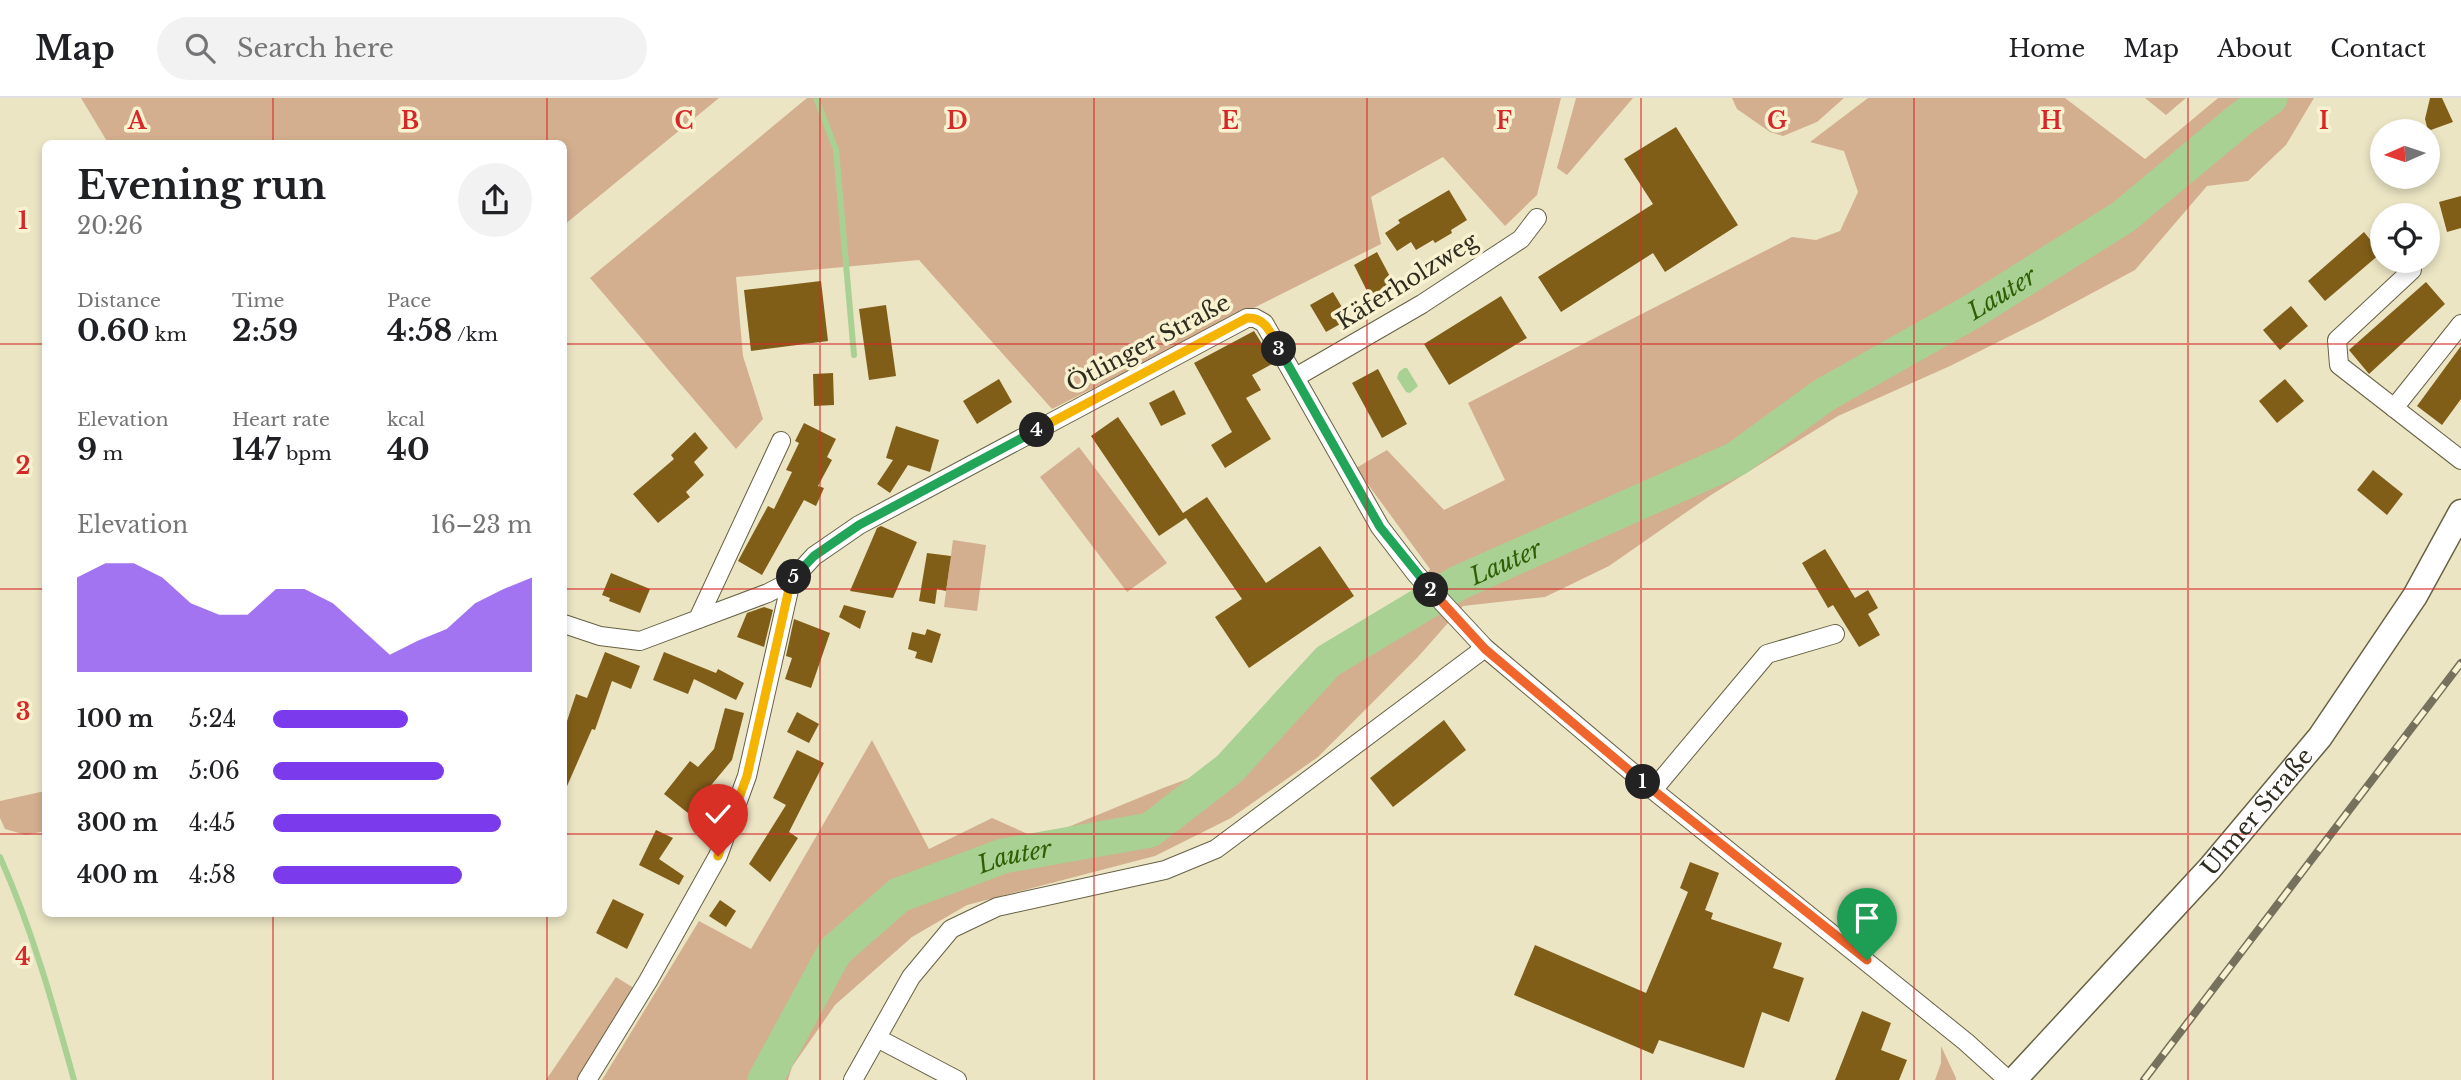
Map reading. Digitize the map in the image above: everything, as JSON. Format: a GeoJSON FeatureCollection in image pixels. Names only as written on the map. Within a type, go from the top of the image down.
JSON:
{"type":"FeatureCollection","features":[{"type":"Feature","properties":{"kind":"main road","name":"Ulmer Straße"},"geometry":{"type":"LineString","coordinates":[[2014,1080],[2210,868],[2320,737],[2415,596],[2461,512]]}},
{"type":"Feature","properties":{"kind":"street","name":"Käferholzweg"},"geometry":{"type":"LineString","coordinates":[[1296,377],[1422,304],[1488,261],[1521,239],[1537,218]]}},
{"type":"Feature","properties":{"kind":"street"},"geometry":{"type":"LineString","coordinates":[[2409,273],[2337,340],[2339,365],[2461,460]]}},
{"type":"Feature","properties":{"kind":"street","name":"Ötlinger Straße"},"geometry":{"type":"LineString","coordinates":[[791,580],[814,556],[859,525],[1247,318],[1255,318],[1264,323],[1380,527],[1416,574],[1485,649],[1653,790],[1867,960],[2008,1080]]}},
{"type":"Feature","properties":{"kind":"street"},"geometry":{"type":"LineString","coordinates":[[2394,408],[2461,324]]}},
{"type":"Feature","properties":{"kind":"street"},"geometry":{"type":"LineString","coordinates":[[698,619],[781,442]]}},
{"type":"Feature","properties":{"kind":"street"},"geometry":{"type":"LineString","coordinates":[[567,625],[600,636],[640,641],[768,593],[791,580]]}},
{"type":"Feature","properties":{"kind":"street"},"geometry":{"type":"LineString","coordinates":[[587,1080],[648,981],[718,856],[747,776],[791,580]]}},
{"type":"Feature","properties":{"kind":"street"},"geometry":{"type":"LineString","coordinates":[[1653,790],[1767,654],[1835,634]]}},
{"type":"Feature","properties":{"kind":"street"},"geometry":{"type":"LineString","coordinates":[[853,1080],[911,977],[951,929],[997,907],[1165,870],[1216,849],[1485,649]]}},
{"type":"Feature","properties":{"kind":"street"},"geometry":{"type":"LineString","coordinates":[[877,1038],[957,1080]]}},
{"type":"Feature","properties":{"kind":"shaded area"},"geometry":{"type":"Polygon","coordinates":[[[81,98],[719,98],[567,223],[567,140],[106,140],[81,98]]]}},
{"type":"Feature","properties":{"kind":"shaded area"},"geometry":{"type":"Polygon","coordinates":[[[807,98],[1561,98],[1537,195],[1505,226],[1443,157],[1371,197],[1381,244],[1052,409],[919,260],[736,277],[743,356],[763,419],[736,449],[590,278],[807,98]]]}},
{"type":"Feature","properties":{"kind":"shaded area"},"geometry":{"type":"Polygon","coordinates":[[[1576,98],[1633,98],[1567,175],[1557,168],[1576,98]]]}},
{"type":"Feature","properties":{"kind":"shaded area"},"geometry":{"type":"Polygon","coordinates":[[[1732,98],[1844,98],[1817,122],[1783,136],[1770,132],[1737,109],[1732,98]]]}},
{"type":"Feature","properties":{"kind":"shaded area"},"geometry":{"type":"Polygon","coordinates":[[[1868,98],[2065,98],[2145,159],[2218,98],[2314,98],[2286,145],[2248,181],[2207,186],[2135,270],[1950,366],[1838,416],[1711,495],[1609,566],[1545,597],[1463,606],[1417,658],[1318,757],[1231,818],[1155,856],[967,905],[912,937],[835,1005],[792,1067],[788,1080],[602,1080],[699,921],[751,949],[872,740],[929,849],[992,818],[1039,839],[1201,774],[1287,683],[1333,647],[1414,595],[1430,569],[1356,468],[1387,450],[1444,510],[1505,480],[1468,403],[1792,237],[1816,240],[1840,231],[1858,192],[1844,151],[1810,142],[1868,98]]]}},
{"type":"Feature","properties":{"kind":"shaded area"},"geometry":{"type":"Polygon","coordinates":[[[2145,98],[2186,98],[2166,115],[2145,98]]]}},
{"type":"Feature","properties":{"kind":"shaded area"},"geometry":{"type":"Polygon","coordinates":[[[1404,368],[1407,368],[1418,386],[1410,393],[1406,392],[1397,378],[1404,368]]]}},
{"type":"Feature","properties":{"kind":"shaded area"},"geometry":{"type":"Polygon","coordinates":[[[1079,447],[1167,563],[1127,592],[1040,477],[1079,447]]]}},
{"type":"Feature","properties":{"kind":"shaded area"},"geometry":{"type":"Polygon","coordinates":[[[953,540],[986,545],[977,611],[944,607],[953,540]]]}},
{"type":"Feature","properties":{"kind":"shaded area"},"geometry":{"type":"Polygon","coordinates":[[[42,792],[42,832],[26,835],[5,829],[0,818],[0,801],[42,792]]]}},
{"type":"Feature","properties":{"kind":"shaded area"},"geometry":{"type":"Polygon","coordinates":[[[616,977],[637,990],[582,1080],[546,1080],[616,977]]]}},
{"type":"Feature","properties":{"kind":"shaded area"},"geometry":{"type":"Polygon","coordinates":[[[1941,1046],[1956,1080],[1935,1080],[1941,1063],[1941,1046]]]}},
{"type":"Feature","properties":{"kind":"building"},"geometry":{"type":"Polygon","coordinates":[[[2430,98],[2442,98],[2453,122],[2440,127],[2440,119],[2425,119],[2430,98]]]}},
{"type":"Feature","properties":{"kind":"building"},"geometry":{"type":"Polygon","coordinates":[[[1676,127],[1738,225],[1665,272],[1653,253],[1561,312],[1538,277],[1653,204],[1624,159],[1676,127]]]}},
{"type":"Feature","properties":{"kind":"building"},"geometry":{"type":"Polygon","coordinates":[[[1449,190],[1467,220],[1435,243],[1433,240],[1416,250],[1411,242],[1397,251],[1385,233],[1400,223],[1398,220],[1449,190]]]}},
{"type":"Feature","properties":{"kind":"building"},"geometry":{"type":"Polygon","coordinates":[[[2461,196],[2461,228],[2447,232],[2439,202],[2461,196]]]}},
{"type":"Feature","properties":{"kind":"building"},"geometry":{"type":"Polygon","coordinates":[[[2364,232],[2370,239],[2370,262],[2325,301],[2308,281],[2364,232]]]}},
{"type":"Feature","properties":{"kind":"building"},"geometry":{"type":"Polygon","coordinates":[[[1377,252],[1395,286],[1371,299],[1354,265],[1377,252]]]}},
{"type":"Feature","properties":{"kind":"building"},"geometry":{"type":"Polygon","coordinates":[[[821,281],[828,341],[751,351],[744,290],[821,281]]]}},
{"type":"Feature","properties":{"kind":"building"},"geometry":{"type":"Polygon","coordinates":[[[2426,282],[2445,304],[2369,374],[2349,350],[2426,282]]]}},
{"type":"Feature","properties":{"kind":"building"},"geometry":{"type":"Polygon","coordinates":[[[1333,292],[1349,319],[1326,332],[1310,305],[1333,292]]]}},
{"type":"Feature","properties":{"kind":"building"},"geometry":{"type":"Polygon","coordinates":[[[1501,296],[1527,338],[1449,385],[1424,344],[1501,296]]]}},
{"type":"Feature","properties":{"kind":"building"},"geometry":{"type":"Polygon","coordinates":[[[886,305],[896,376],[869,380],[859,309],[886,305]]]}},
{"type":"Feature","properties":{"kind":"building"},"geometry":{"type":"Polygon","coordinates":[[[2291,306],[2308,326],[2280,350],[2263,330],[2291,306]]]}},
{"type":"Feature","properties":{"kind":"building"},"geometry":{"type":"Polygon","coordinates":[[[1254,331],[1274,363],[1252,375],[1261,390],[1246,398],[1271,439],[1225,468],[1211,445],[1232,432],[1194,363],[1254,331]]]}},
{"type":"Feature","properties":{"kind":"building"},"geometry":{"type":"Polygon","coordinates":[[[2461,346],[2461,399],[2442,425],[2417,406],[2461,346]]]}},
{"type":"Feature","properties":{"kind":"building"},"geometry":{"type":"Polygon","coordinates":[[[1378,369],[1407,424],[1382,438],[1352,383],[1378,369]]]}},
{"type":"Feature","properties":{"kind":"building"},"geometry":{"type":"Polygon","coordinates":[[[833,373],[834,405],[814,406],[813,374],[833,373]]]}},
{"type":"Feature","properties":{"kind":"building"},"geometry":{"type":"Polygon","coordinates":[[[999,379],[1012,402],[977,424],[963,401],[999,379]]]}},
{"type":"Feature","properties":{"kind":"building"},"geometry":{"type":"Polygon","coordinates":[[[2285,379],[2304,401],[2277,423],[2259,401],[2285,379]]]}},
{"type":"Feature","properties":{"kind":"building"},"geometry":{"type":"Polygon","coordinates":[[[1174,390],[1186,414],[1161,426],[1149,403],[1174,390]]]}},
{"type":"Feature","properties":{"kind":"building"},"geometry":{"type":"Polygon","coordinates":[[[1118,417],[1183,513],[1207,497],[1266,583],[1320,546],[1354,596],[1249,668],[1215,617],[1242,599],[1186,518],[1159,536],[1091,436],[1118,417]]]}},
{"type":"Feature","properties":{"kind":"building"},"geometry":{"type":"Polygon","coordinates":[[[804,423],[836,439],[827,457],[832,460],[818,486],[824,488],[816,506],[804,500],[762,575],[738,561],[768,506],[774,509],[792,472],[786,470],[799,443],[795,441],[804,423]]]}},
{"type":"Feature","properties":{"kind":"building"},"geometry":{"type":"Polygon","coordinates":[[[896,426],[939,440],[930,472],[908,465],[890,493],[877,484],[893,460],[886,458],[896,426]]]}},
{"type":"Feature","properties":{"kind":"building"},"geometry":{"type":"Polygon","coordinates":[[[695,432],[708,448],[694,462],[704,475],[686,492],[690,497],[658,523],[633,494],[674,459],[671,455],[695,432]]]}},
{"type":"Feature","properties":{"kind":"building"},"geometry":{"type":"Polygon","coordinates":[[[2373,470],[2403,494],[2387,515],[2357,490],[2373,470]]]}},
{"type":"Feature","properties":{"kind":"building"},"geometry":{"type":"Polygon","coordinates":[[[881,526],[917,542],[893,598],[850,591],[877,528],[881,526]]]}},
{"type":"Feature","properties":{"kind":"building"},"geometry":{"type":"Polygon","coordinates":[[[1825,549],[1855,598],[1868,590],[1878,608],[1868,614],[1880,635],[1859,647],[1833,605],[1828,608],[1802,563],[1825,549]]]}},
{"type":"Feature","properties":{"kind":"building"},"geometry":{"type":"Polygon","coordinates":[[[927,553],[951,556],[946,591],[937,589],[935,604],[919,601],[927,553]]]}},
{"type":"Feature","properties":{"kind":"building"},"geometry":{"type":"Polygon","coordinates":[[[611,573],[650,589],[640,613],[609,601],[610,598],[602,595],[611,573]]]}},
{"type":"Feature","properties":{"kind":"building"},"geometry":{"type":"Polygon","coordinates":[[[844,605],[866,611],[860,629],[839,617],[844,605]]]}},
{"type":"Feature","properties":{"kind":"building"},"geometry":{"type":"Polygon","coordinates":[[[764,607],[773,610],[764,647],[737,637],[747,613],[764,607]]]}},
{"type":"Feature","properties":{"kind":"building"},"geometry":{"type":"Polygon","coordinates":[[[794,619],[830,633],[811,688],[785,679],[792,658],[786,656],[794,619]]]}},
{"type":"Feature","properties":{"kind":"building"},"geometry":{"type":"Polygon","coordinates":[[[927,629],[941,634],[932,663],[915,658],[917,652],[908,649],[912,632],[925,635],[927,629]]]}},
{"type":"Feature","properties":{"kind":"building"},"geometry":{"type":"Polygon","coordinates":[[[605,652],[640,666],[631,689],[612,681],[595,730],[592,729],[567,786],[567,721],[576,694],[587,698],[605,652]]]}},
{"type":"Feature","properties":{"kind":"building"},"geometry":{"type":"Polygon","coordinates":[[[664,652],[716,673],[718,669],[744,683],[736,700],[694,679],[688,694],[653,680],[664,652]]]}},
{"type":"Feature","properties":{"kind":"building"},"geometry":{"type":"Polygon","coordinates":[[[725,708],[744,713],[732,760],[688,813],[664,794],[690,761],[698,767],[714,749],[725,708]]]}},
{"type":"Feature","properties":{"kind":"building"},"geometry":{"type":"Polygon","coordinates":[[[797,712],[819,724],[809,743],[787,732],[797,712]]]}},
{"type":"Feature","properties":{"kind":"building"},"geometry":{"type":"Polygon","coordinates":[[[1444,720],[1466,750],[1393,807],[1370,778],[1444,720]]]}},
{"type":"Feature","properties":{"kind":"building"},"geometry":{"type":"Polygon","coordinates":[[[797,750],[824,763],[789,832],[798,838],[770,882],[749,864],[786,805],[773,798],[797,750]]]}},
{"type":"Feature","properties":{"kind":"building"},"geometry":{"type":"Polygon","coordinates":[[[656,830],[673,838],[659,859],[684,876],[679,885],[639,865],[656,830]]]}},
{"type":"Feature","properties":{"kind":"building"},"geometry":{"type":"Polygon","coordinates":[[[1690,862],[1719,873],[1705,910],[1713,913],[1711,919],[1782,943],[1773,968],[1804,978],[1789,1022],[1762,1012],[1744,1068],[1659,1040],[1653,1054],[1514,995],[1535,945],[1646,993],[1688,892],[1680,888],[1690,862]]]}},
{"type":"Feature","properties":{"kind":"building"},"geometry":{"type":"Polygon","coordinates":[[[613,899],[644,914],[627,949],[596,933],[613,899]]]}},
{"type":"Feature","properties":{"kind":"building"},"geometry":{"type":"Polygon","coordinates":[[[720,900],[736,911],[726,927],[709,916],[720,900]]]}},
{"type":"Feature","properties":{"kind":"building"},"geometry":{"type":"Polygon","coordinates":[[[1862,1011],[1891,1023],[1881,1050],[1907,1060],[1899,1080],[1835,1080],[1862,1011]]]}},
{"type":"Feature","properties":{"kind":"waterway"},"geometry":{"type":"LineString","coordinates":[[816,98],[836,150],[854,355]]}},
{"type":"Feature","properties":{"kind":"waterway","name":"Lauter"},"geometry":{"type":"LineString","coordinates":[[765,1080],[835,951],[899,895],[1003,856],[1150,830],[1229,769],[1328,661],[1458,583],[1736,459],[1824,395],[1973,311],[2123,217],[2270,98]]}},
{"type":"Feature","properties":{"kind":"waterway"},"geometry":{"type":"LineString","coordinates":[[0,857],[32,939],[74,1080]]}},
{"type":"Feature","properties":{"kind":"railway"},"geometry":{"type":"LineString","coordinates":[[2144,1080],[2461,663]]}},
{"type":"Feature","properties":{"kind":"route"},"geometry":{"type":"LineString","coordinates":[[718,856],[747,776],[791,580],[814,556],[859,525],[1247,318],[1255,318],[1264,323],[1380,527],[1416,574],[1485,649],[1653,790],[1867,960]]}}]}
